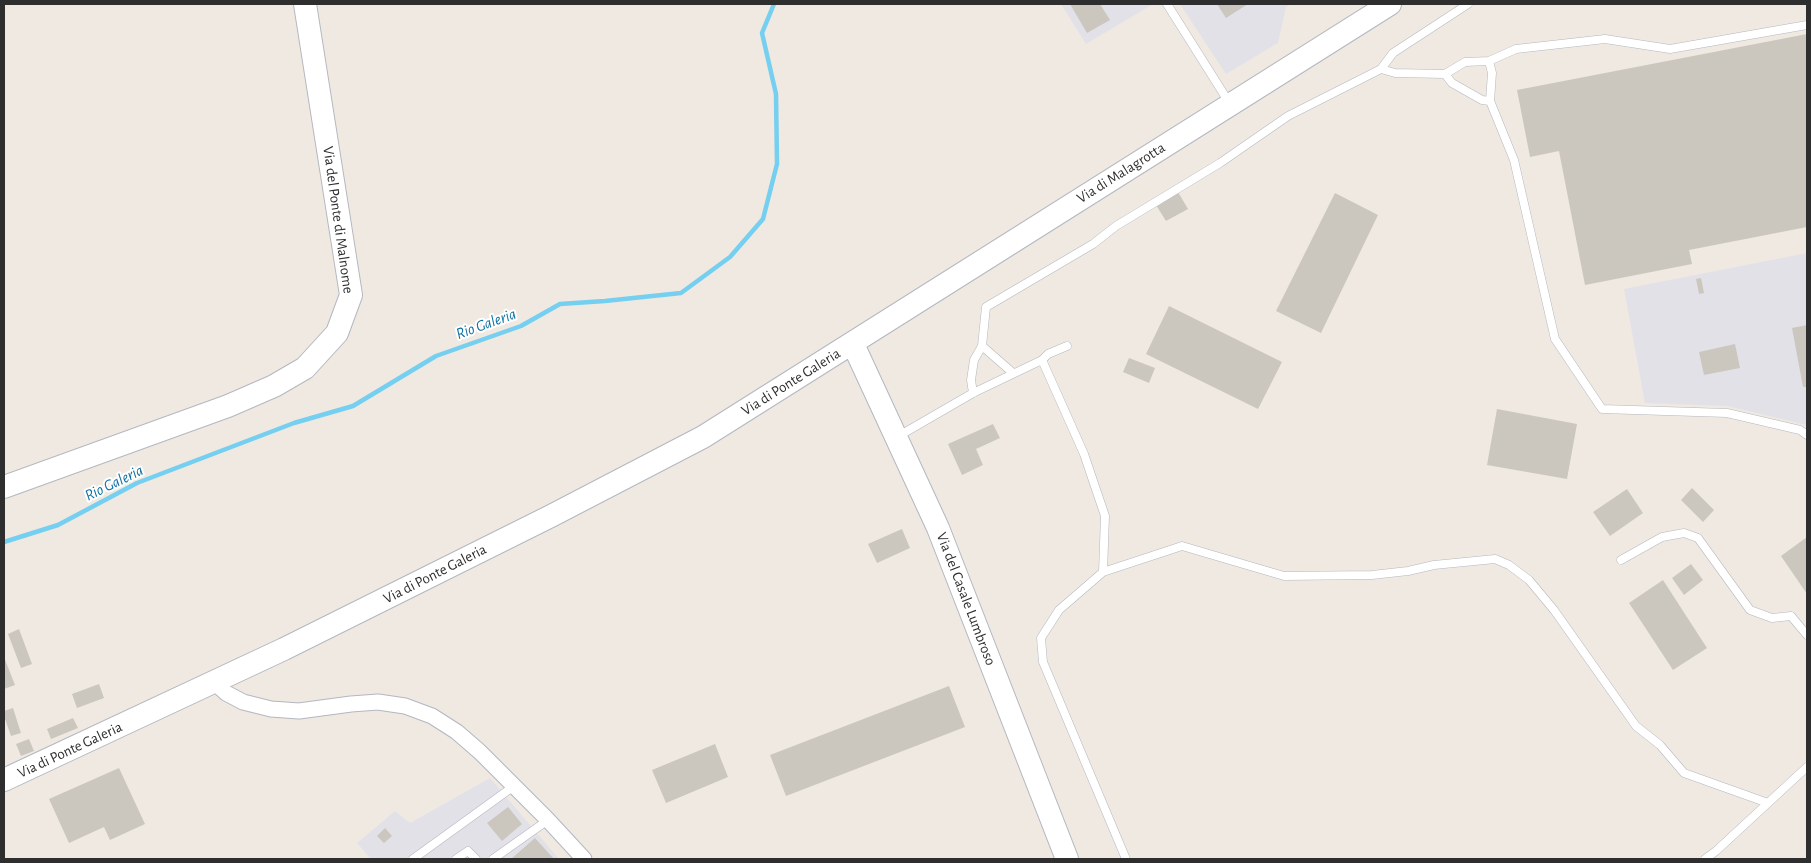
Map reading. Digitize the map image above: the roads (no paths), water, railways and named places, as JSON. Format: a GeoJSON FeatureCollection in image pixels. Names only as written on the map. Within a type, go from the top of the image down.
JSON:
{"type":"FeatureCollection","features":[{"type":"Feature","properties":{"kind":"main road","name":"Via del Ponte di Malnome"},"geometry":{"type":"LineString","coordinates":[[4,487],[228,406],[274,386],[305,368],[337,333],[351,295],[305,4]]}},
{"type":"Feature","properties":{"kind":"main road","name":"Via di Malagrotta"},"geometry":{"type":"LineString","coordinates":[[853,344],[1390,4]]}},
{"type":"Feature","properties":{"kind":"main road","name":"Via del Casale Lumbroso"},"geometry":{"type":"LineString","coordinates":[[853,344],[942,536],[1067,859]]}},
{"type":"Feature","properties":{"kind":"main road","name":"Via di Ponte Galeria"},"geometry":{"type":"LineString","coordinates":[[4,780],[215,683],[552,516],[703,437],[853,344]]}},
{"type":"Feature","properties":{"kind":"street"},"geometry":{"type":"LineString","coordinates":[[215,683],[226,693],[243,702],[271,709],[299,711],[378,702],[419,710],[446,724],[469,742],[548,820],[584,859]]}},
{"type":"Feature","properties":{"kind":"lane"},"geometry":{"type":"LineString","coordinates":[[1167,4],[1230,104]]}},
{"type":"Feature","properties":{"kind":"lane"},"geometry":{"type":"LineString","coordinates":[[973,393],[971,380],[974,360],[982,346],[986,307],[1093,244],[1116,226],[1220,163],[1288,116],[1381,70],[1394,52],[1468,4]]}},
{"type":"Feature","properties":{"kind":"lane"},"geometry":{"type":"LineString","coordinates":[[1381,70],[1395,73],[1445,74],[1465,62],[1489,61],[1516,49],[1604,39],[1670,49],[1807,25]]}},
{"type":"Feature","properties":{"kind":"lane"},"geometry":{"type":"LineString","coordinates":[[1489,61],[1492,72],[1490,101],[1514,160],[1555,339],[1602,409],[1727,413],[1800,430],[1807,435]]}},
{"type":"Feature","properties":{"kind":"lane"},"geometry":{"type":"LineString","coordinates":[[1445,74],[1452,83],[1482,100],[1490,101]]}},
{"type":"Feature","properties":{"kind":"lane"},"geometry":{"type":"LineString","coordinates":[[982,346],[1013,373]]}},
{"type":"Feature","properties":{"kind":"lane"},"geometry":{"type":"LineString","coordinates":[[896,437],[973,393],[1067,346]]}},
{"type":"Feature","properties":{"kind":"lane"},"geometry":{"type":"LineString","coordinates":[[1042,360],[1084,454],[1105,516],[1103,572]]}},
{"type":"Feature","properties":{"kind":"lane"},"geometry":{"type":"LineString","coordinates":[[1621,560],[1662,538],[1684,533],[1698,538],[1750,610],[1772,618],[1791,616],[1807,635]]}},
{"type":"Feature","properties":{"kind":"lane"},"geometry":{"type":"LineString","coordinates":[[1126,859],[1043,662],[1042,638],[1059,610],[1103,572],[1182,546],[1284,576],[1372,575],[1408,571],[1434,564],[1495,559],[1509,565],[1529,580],[1554,610],[1636,726],[1660,745],[1684,773],[1768,803]]}},
{"type":"Feature","properties":{"kind":"lane"},"geometry":{"type":"LineString","coordinates":[[1705,859],[1807,767]]}},
{"type":"Feature","properties":{"kind":"lane"},"geometry":{"type":"LineString","coordinates":[[412,859],[514,786]]}},
{"type":"Feature","properties":{"kind":"lane"},"geometry":{"type":"LineString","coordinates":[[493,859],[548,820]]}},
{"type":"Feature","properties":{"kind":"lane"},"geometry":{"type":"LineString","coordinates":[[456,859],[468,851],[476,859]]}},
{"type":"Feature","properties":{"kind":"waterway","name":"Rio Galeria"},"geometry":{"type":"LineString","coordinates":[[4,542],[58,525],[137,483],[294,423],[353,406],[436,356],[521,326],[560,304],[681,293],[730,257],[763,219],[777,164],[776,94],[762,33],[774,4]]}}]}
